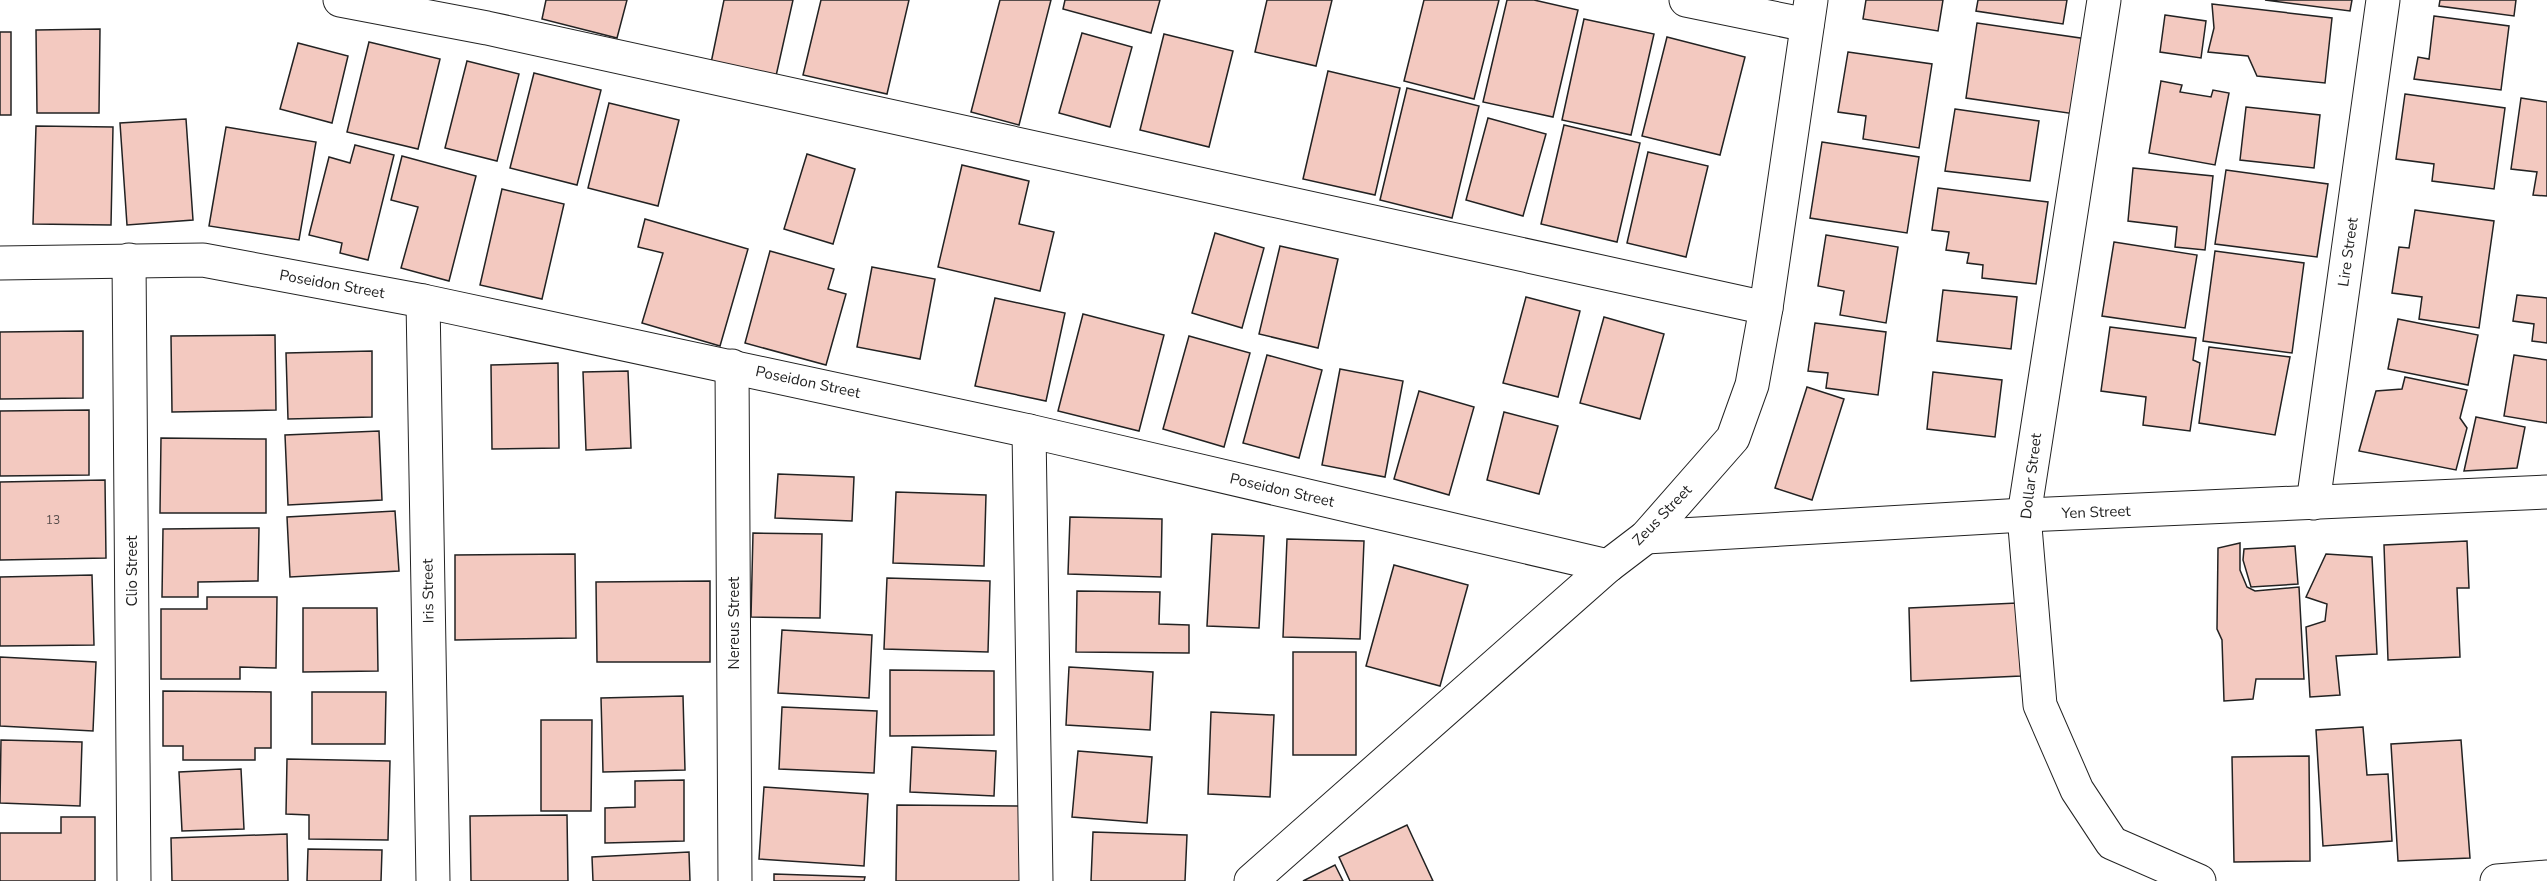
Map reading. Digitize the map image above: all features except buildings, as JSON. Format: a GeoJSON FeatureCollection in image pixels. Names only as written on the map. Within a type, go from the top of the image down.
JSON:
{"type":"FeatureCollection","features":[{"type":"Feature","properties":{"kind":"street"},"geometry":{"type":"LineString","coordinates":[[340,0],[487,28],[1766,308]]}},
{"type":"Feature","properties":{"kind":"street"},"geometry":{"type":"LineString","coordinates":[[1686,0],[1809,12]]}},
{"type":"Feature","properties":{"kind":"street","name":"Dollar Street"},"geometry":{"type":"LineString","coordinates":[[2104,0],[2024,515],[2040,705],[2077,790],[2112,843],[2199,881]]}},
{"type":"Feature","properties":{"kind":"street","name":"Lire Street"},"geometry":{"type":"LineString","coordinates":[[2313,504],[2383,0]]}},
{"type":"Feature","properties":{"kind":"street","name":"Zeus Street"},"geometry":{"type":"LineString","coordinates":[[1251,881],[1608,566],[1646,537],[1732,438],[1752,385],[1766,308],[1809,12]]}},
{"type":"Feature","properties":{"kind":"street","name":"Clio Street"},"geometry":{"type":"LineString","coordinates":[[129,260],[134,881]]}},
{"type":"Feature","properties":{"kind":"street","name":"Poseidon Street"},"geometry":{"type":"LineString","coordinates":[[0,263],[203,260],[423,301],[1029,430],[1608,566]]}},
{"type":"Feature","properties":{"kind":"street","name":"Iris Street"},"geometry":{"type":"LineString","coordinates":[[423,301],[433,881]]}},
{"type":"Feature","properties":{"kind":"street","name":"Nereus Street"},"geometry":{"type":"LineString","coordinates":[[732,366],[735,881]]}},
{"type":"Feature","properties":{"kind":"street"},"geometry":{"type":"LineString","coordinates":[[1029,430],[1036,881]]}},
{"type":"Feature","properties":{"kind":"street","name":"Yen Street"},"geometry":{"type":"LineString","coordinates":[[1646,537],[2024,515],[2547,492]]}},
{"type":"Feature","properties":{"kind":"street"},"geometry":{"type":"LineString","coordinates":[[2497,881],[2547,876]]}}]}
